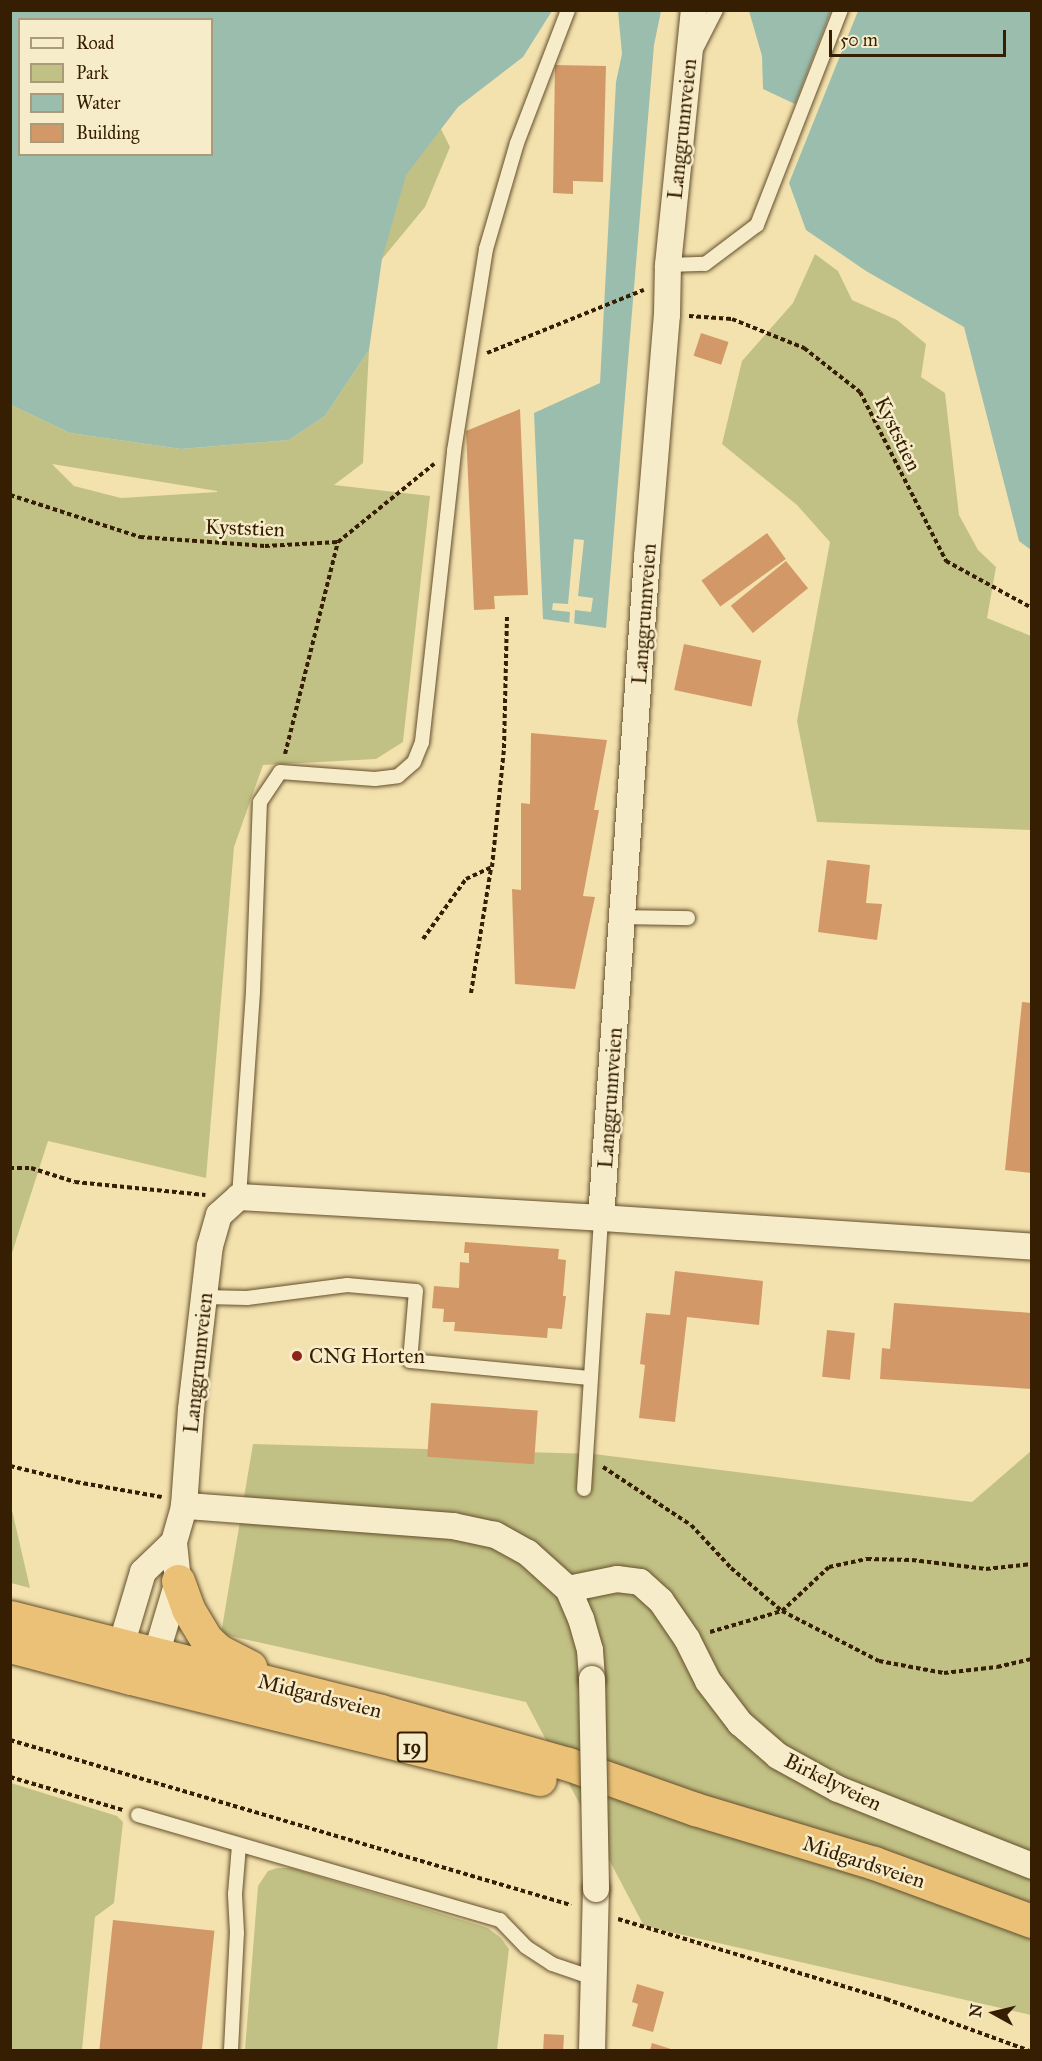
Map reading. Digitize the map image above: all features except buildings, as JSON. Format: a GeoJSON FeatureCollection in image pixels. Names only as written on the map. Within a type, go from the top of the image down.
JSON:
{"type":"FeatureCollection","features":[{"type":"Feature","properties":{"kind":"highway","name":"19"},"geometry":{"type":"LineString","coordinates":[[178,1581],[188,1609],[206,1639],[219,1651],[286,1687]]}},
{"type":"Feature","properties":{"kind":"highway","name":"Midgardsveien"},"geometry":{"type":"LineString","coordinates":[[10,1617],[286,1687],[568,1764],[695,1809],[874,1863],[1032,1921]]}},
{"type":"Feature","properties":{"kind":"highway","name":"Midgardsveien"},"geometry":{"type":"LineString","coordinates":[[10,1646],[130,1678],[567,1785],[695,1809]]}},
{"type":"Feature","properties":{"kind":"street","name":"Langgrunnveien"},"geometry":{"type":"LineString","coordinates":[[601,1218],[647,557],[667,315],[668,265],[694,10]]}},
{"type":"Feature","properties":{"kind":"street","name":"Langgrunnveien"},"geometry":{"type":"LineString","coordinates":[[156,1655],[178,1581],[174,1542],[184,1506],[191,1409],[210,1245],[219,1215],[239,1197]]}},
{"type":"Feature","properties":{"kind":"street"},"geometry":{"type":"LineString","coordinates":[[239,1197],[601,1218],[1032,1247]]}},
{"type":"Feature","properties":{"kind":"street"},"geometry":{"type":"LineString","coordinates":[[184,1506],[453,1526],[495,1535],[528,1553],[568,1589],[581,1619],[590,1650],[592,1679],[596,1900],[592,2050]]}},
{"type":"Feature","properties":{"kind":"street"},"geometry":{"type":"LineString","coordinates":[[156,1655],[130,1678],[121,1646],[143,1572],[174,1542]]}},
{"type":"Feature","properties":{"kind":"street","name":"Birkelyveien"},"geometry":{"type":"LineString","coordinates":[[568,1589],[617,1579],[640,1582],[661,1601],[687,1639],[708,1681],[734,1715],[778,1756],[838,1789],[1032,1866]]}},
{"type":"Feature","properties":{"kind":"lane"},"geometry":{"type":"LineString","coordinates":[[239,1197],[253,991],[260,802],[280,772],[375,779],[398,776],[414,762],[422,742],[454,452],[486,249],[517,143],[568,10]]}},
{"type":"Feature","properties":{"kind":"lane"},"geometry":{"type":"LineString","coordinates":[[687,67],[716,10]]}},
{"type":"Feature","properties":{"kind":"lane"},"geometry":{"type":"LineString","coordinates":[[668,265],[705,264],[757,225],[841,10]]}},
{"type":"Feature","properties":{"kind":"lane"},"geometry":{"type":"LineString","coordinates":[[623,917],[688,918]]}},
{"type":"Feature","properties":{"kind":"lane","name":"Langgrunnveien"},"geometry":{"type":"LineString","coordinates":[[584,1489],[601,1218]]}},
{"type":"Feature","properties":{"kind":"lane"},"geometry":{"type":"LineString","coordinates":[[205,1297],[247,1298],[347,1285],[417,1291],[410,1361],[590,1378]]}},
{"type":"Feature","properties":{"kind":"lane"},"geometry":{"type":"LineString","coordinates":[[138,1815],[500,1920],[526,1947],[552,1964],[593,1978]]}},
{"type":"Feature","properties":{"kind":"lane"},"geometry":{"type":"LineString","coordinates":[[231,2050],[237,1933],[235,1894],[239,1845]]}},
{"type":"Feature","properties":{"kind":"path"},"geometry":{"type":"LineString","coordinates":[[470,361],[650,287]]}},
{"type":"Feature","properties":{"kind":"path","name":"Kyststien"},"geometry":{"type":"LineString","coordinates":[[667,315],[732,319],[804,348],[860,392],[946,561],[1032,608]]}},
{"type":"Feature","properties":{"kind":"path"},"geometry":{"type":"LineString","coordinates":[[280,772],[338,542],[432,465],[454,452]]}},
{"type":"Feature","properties":{"kind":"path","name":"Kyststien"},"geometry":{"type":"LineString","coordinates":[[10,495],[140,537],[265,546],[338,542]]}},
{"type":"Feature","properties":{"kind":"path"},"geometry":{"type":"LineString","coordinates":[[471,993],[492,867],[504,748],[507,617]]}},
{"type":"Feature","properties":{"kind":"path"},"geometry":{"type":"LineString","coordinates":[[423,939],[466,879],[492,867]]}},
{"type":"Feature","properties":{"kind":"path"},"geometry":{"type":"LineString","coordinates":[[10,1168],[31,1168],[75,1182],[122,1185],[179,1194],[239,1197]]}},
{"type":"Feature","properties":{"kind":"path"},"geometry":{"type":"LineString","coordinates":[[585,1455],[692,1525],[731,1568],[782,1611],[879,1661],[944,1673],[997,1667],[1032,1659]]}},
{"type":"Feature","properties":{"kind":"path"},"geometry":{"type":"LineString","coordinates":[[10,1466],[76,1482],[155,1494],[184,1506]]}},
{"type":"Feature","properties":{"kind":"path"},"geometry":{"type":"LineString","coordinates":[[687,1639],[782,1611],[829,1567],[867,1559],[912,1560],[986,1569],[1032,1564]]}},
{"type":"Feature","properties":{"kind":"path"},"geometry":{"type":"LineString","coordinates":[[10,1740],[596,1900],[1028,2050]]}},
{"type":"Feature","properties":{"kind":"path"},"geometry":{"type":"LineString","coordinates":[[10,1777],[138,1815]]}},
{"type":"Feature","properties":{"kind":"green space"},"geometry":{"type":"Polygon","coordinates":[[[441,129],[450,147],[425,207],[382,259],[347,234],[441,129]]]}},
{"type":"Feature","properties":{"kind":"green space"},"geometry":{"type":"Polygon","coordinates":[[[815,254],[838,271],[852,300],[897,320],[926,344],[921,377],[945,393],[959,515],[978,550],[996,567],[987,618],[1031,636],[1031,830],[817,822],[797,721],[830,542],[797,505],[722,444],[742,361],[793,303],[815,254]]]}},
{"type":"Feature","properties":{"kind":"green space"},"geometry":{"type":"Polygon","coordinates":[[[369,350],[363,463],[334,485],[430,496],[403,742],[376,759],[263,765],[234,847],[206,1178],[48,1141],[11,1256],[11,405],[70,433],[181,449],[289,440],[325,416],[369,350]],[[52,464],[74,486],[121,498],[217,491],[52,464]]]}},
{"type":"Feature","properties":{"kind":"green space"},"geometry":{"type":"Polygon","coordinates":[[[253,1444],[594,1454],[972,1502],[1031,1451],[1031,2015],[644,1926],[526,1702],[221,1634],[253,1444]]]}},
{"type":"Feature","properties":{"kind":"green space"},"geometry":{"type":"Polygon","coordinates":[[[11,1506],[30,1588],[11,1583],[11,1506]]]}},
{"type":"Feature","properties":{"kind":"green space"},"geometry":{"type":"Polygon","coordinates":[[[11,1783],[117,1816],[123,1822],[114,1903],[95,1917],[82,2050],[11,2050],[11,1783]]]}},
{"type":"Feature","properties":{"kind":"green space"},"geometry":{"type":"Polygon","coordinates":[[[277,1868],[291,1868],[488,1928],[501,1938],[509,1949],[497,2050],[245,2050],[258,1886],[268,1871],[277,1868]]]}},
{"type":"Feature","properties":{"kind":"water"},"geometry":{"type":"Polygon","coordinates":[[[11,10],[552,11],[523,57],[458,107],[406,175],[382,259],[369,350],[325,416],[289,440],[181,449],[70,433],[11,405],[11,10]]]}},
{"type":"Feature","properties":{"kind":"water"},"geometry":{"type":"Polygon","coordinates":[[[618,11],[661,11],[654,45],[606,628],[543,619],[534,413],[600,383],[616,82],[622,54],[618,11]]]}},
{"type":"Feature","properties":{"kind":"water"},"geometry":{"type":"Polygon","coordinates":[[[749,11],[831,11],[795,104],[763,89],[762,56],[749,11]]]}},
{"type":"Feature","properties":{"kind":"water"},"geometry":{"type":"Polygon","coordinates":[[[858,11],[1031,11],[1031,550],[1019,541],[964,327],[866,271],[806,230],[789,183],[858,11]]]}},
{"type":"Feature","properties":{"kind":"pier"},"geometry":{"type":"Polygon","coordinates":[[[574,539],[584,540],[578,596],[593,598],[591,612],[575,610],[574,626],[569,626],[570,612],[552,610],[553,603],[568,604],[574,539]]]}},
{"type":"Feature","properties":{"kind":"place","name":"CNG Horten"},"geometry":{"type":"Point","coordinates":[297,1356]}}]}
